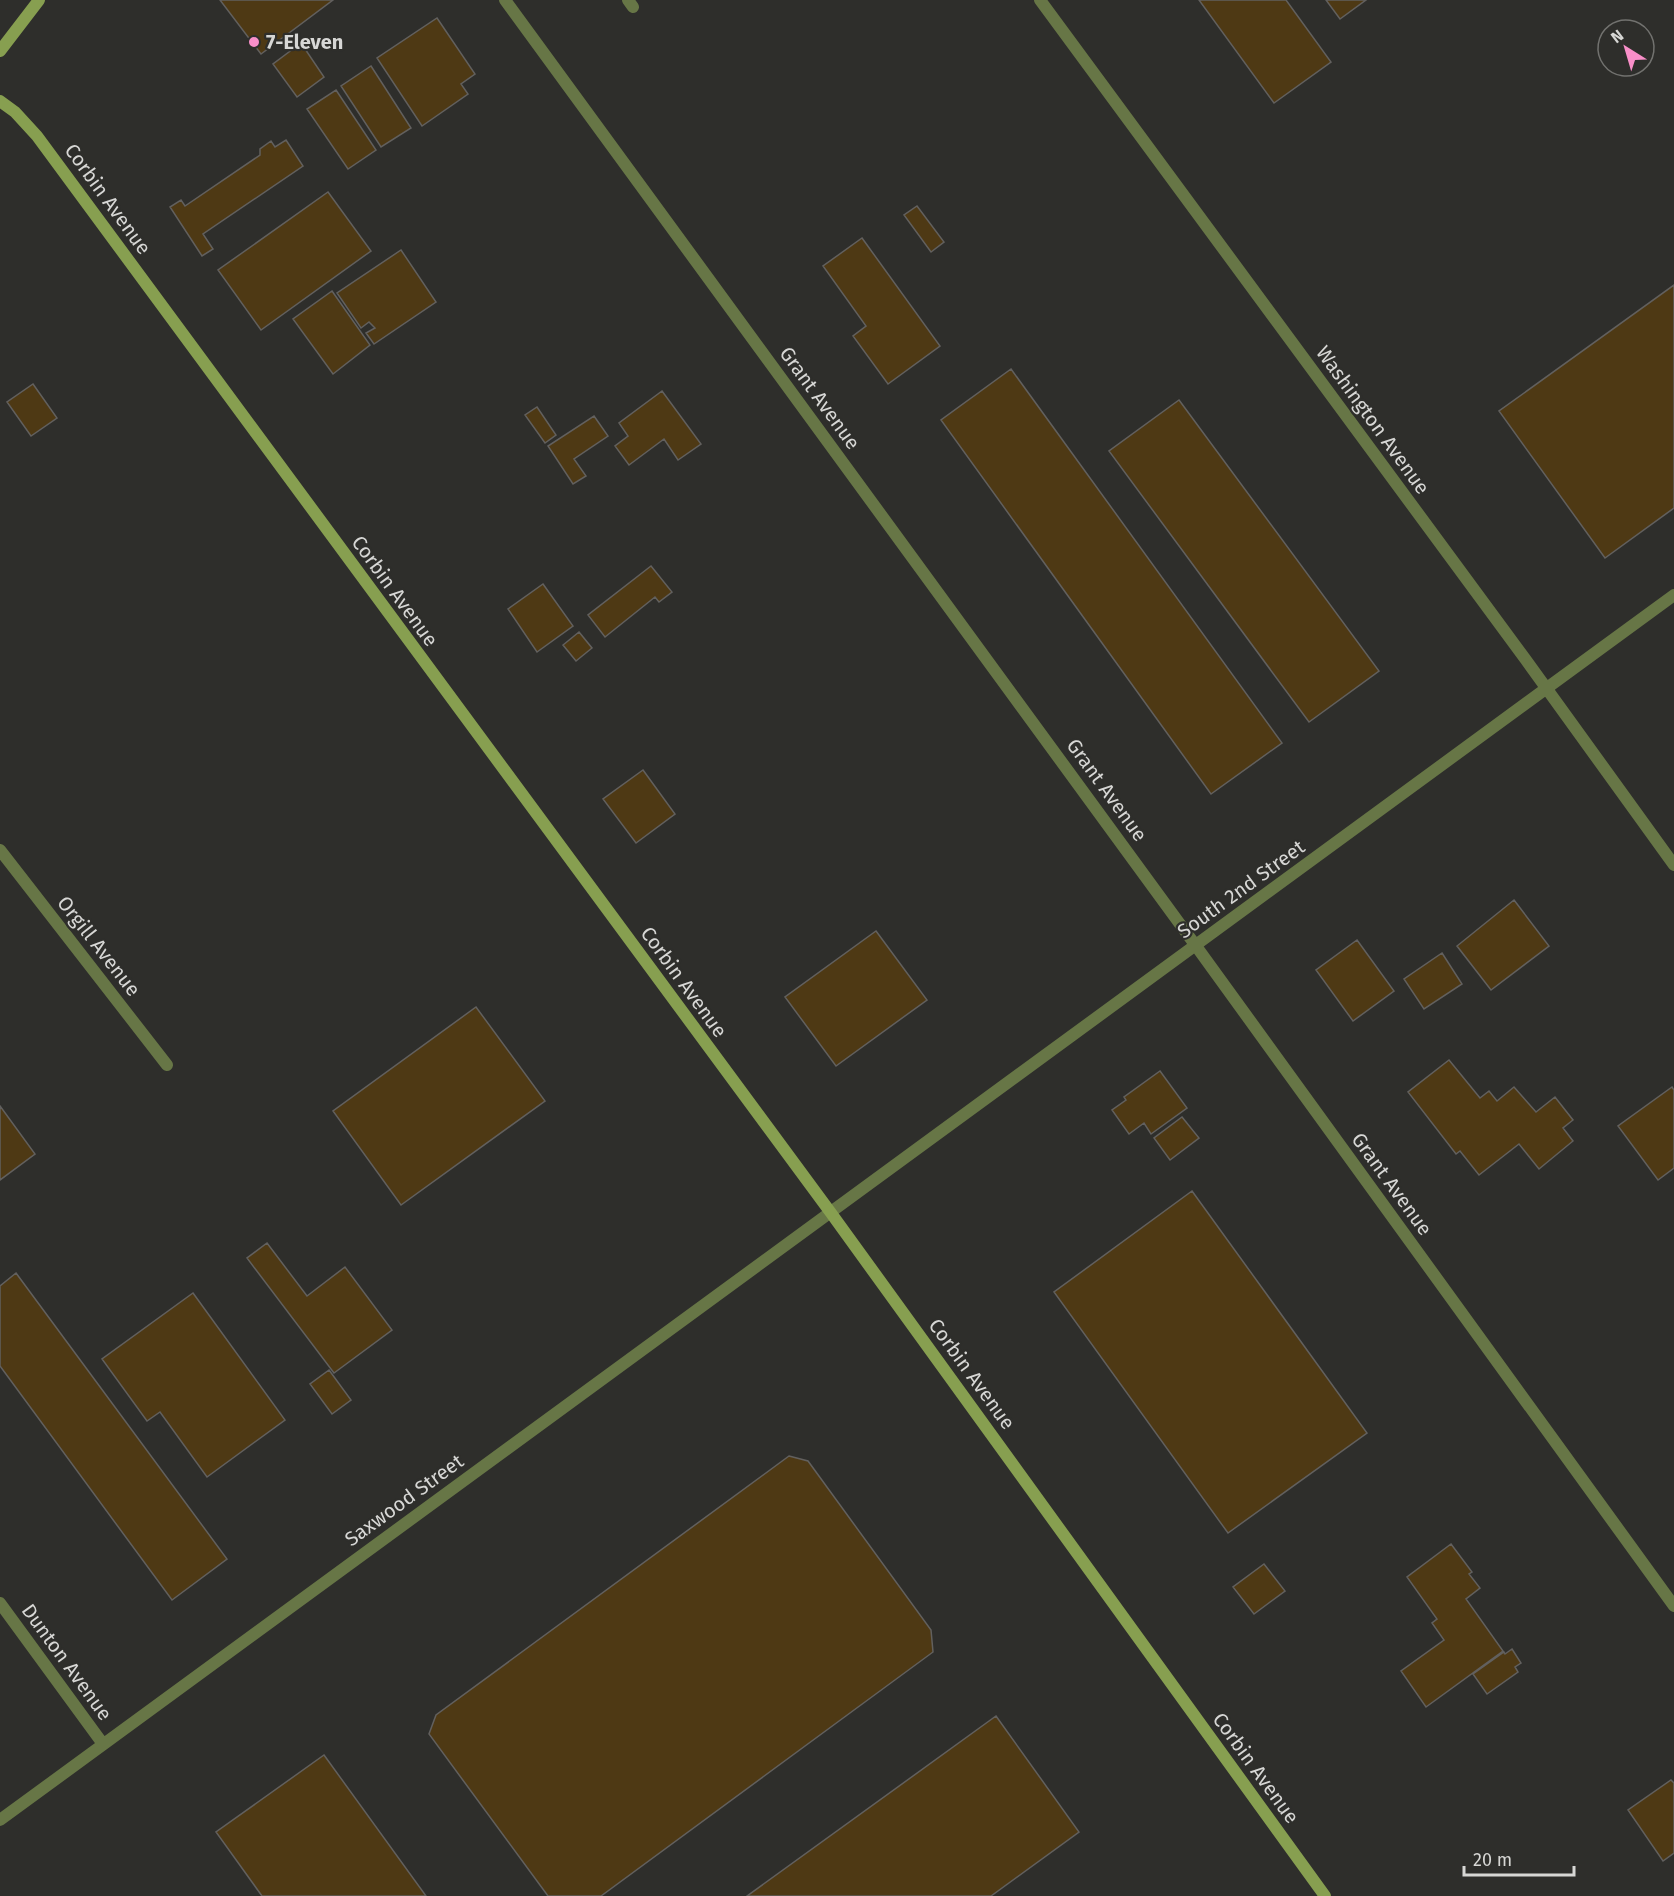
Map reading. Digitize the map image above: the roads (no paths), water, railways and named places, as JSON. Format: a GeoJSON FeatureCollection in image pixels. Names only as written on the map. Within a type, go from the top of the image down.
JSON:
{"type":"FeatureCollection","features":[{"type":"Feature","properties":{"kind":"street"},"geometry":{"type":"LineString","coordinates":[[0,51],[39,0]]}},
{"type":"Feature","properties":{"kind":"street","name":"Grant Avenue"},"geometry":{"type":"LineString","coordinates":[[505,0],[1197,946],[1674,1606]]}},
{"type":"Feature","properties":{"kind":"street","name":"Washington Avenue"},"geometry":{"type":"LineString","coordinates":[[1040,0],[1547,688],[1674,865]]}},
{"type":"Feature","properties":{"kind":"street","name":"Corbin Avenue"},"geometry":{"type":"LineString","coordinates":[[0,101],[15,112],[37,136],[831,1213],[1325,1896]]}},
{"type":"Feature","properties":{"kind":"street","name":"South 2nd Street"},"geometry":{"type":"LineString","coordinates":[[831,1213],[1674,595]]}},
{"type":"Feature","properties":{"kind":"street","name":"Orgill Avenue"},"geometry":{"type":"LineString","coordinates":[[0,850],[167,1065]]}},
{"type":"Feature","properties":{"kind":"street","name":"Saxwood Street"},"geometry":{"type":"LineString","coordinates":[[0,1820],[831,1213]]}},
{"type":"Feature","properties":{"kind":"street","name":"Dunton Avenue"},"geometry":{"type":"LineString","coordinates":[[0,1603],[103,1744]]}},
{"type":"Feature","properties":{"kind":"place","name":"7-Eleven"},"geometry":{"type":"Point","coordinates":[254,42]}}]}
